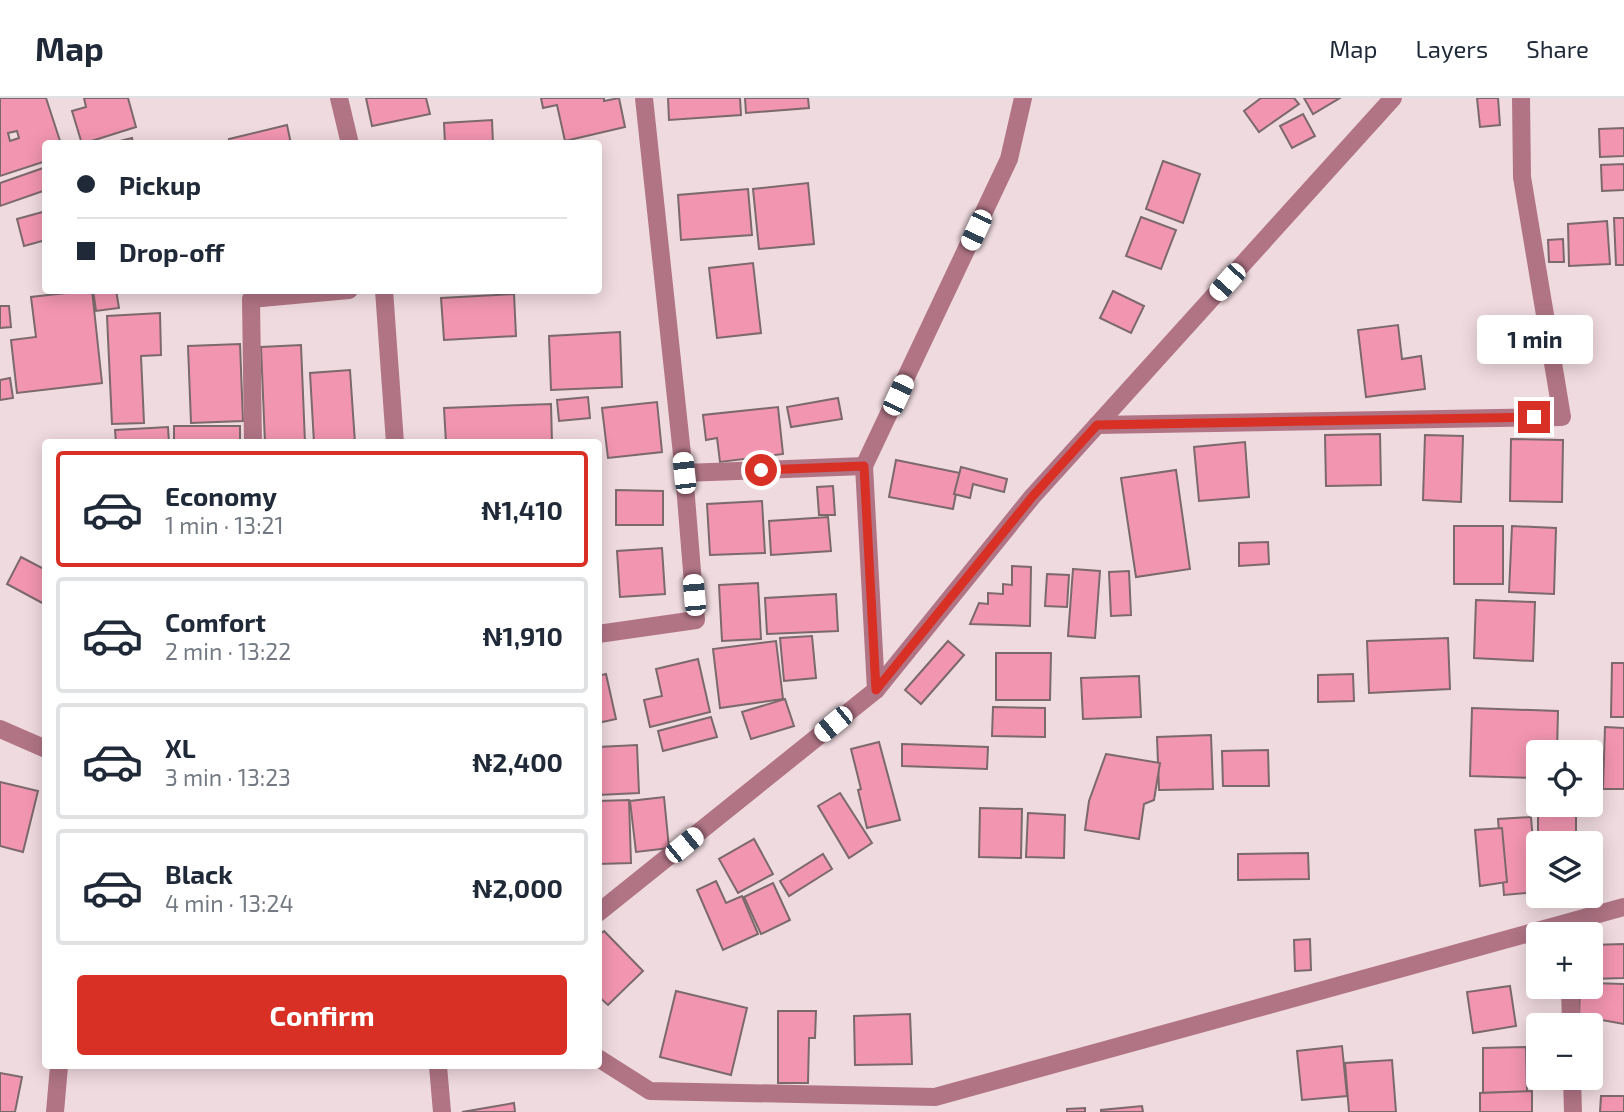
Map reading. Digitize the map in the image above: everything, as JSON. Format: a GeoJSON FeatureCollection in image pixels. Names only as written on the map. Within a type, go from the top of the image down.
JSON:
{"type":"FeatureCollection","features":[{"type":"Feature","properties":{"kind":"street"},"geometry":{"type":"LineString","coordinates":[[339,98],[349,140]]}},
{"type":"Feature","properties":{"kind":"street"},"geometry":{"type":"LineString","coordinates":[[602,633],[696,620],[684,473],[644,98]]}},
{"type":"Feature","properties":{"kind":"street"},"geometry":{"type":"LineString","coordinates":[[876,690],[864,466],[1009,159],[1023,98]]}},
{"type":"Feature","properties":{"kind":"street"},"geometry":{"type":"LineString","coordinates":[[602,910],[876,690],[1032,497],[1393,98]]}},
{"type":"Feature","properties":{"kind":"street"},"geometry":{"type":"LineString","coordinates":[[1097,425],[1562,417],[1522,177],[1521,98]]}},
{"type":"Feature","properties":{"kind":"street"},"geometry":{"type":"LineString","coordinates":[[253,439],[251,299],[305,294]]}},
{"type":"Feature","properties":{"kind":"street"},"geometry":{"type":"LineString","coordinates":[[384,294],[395,439]]}},
{"type":"Feature","properties":{"kind":"street"},"geometry":{"type":"LineString","coordinates":[[684,473],[864,466]]}},
{"type":"Feature","properties":{"kind":"street"},"geometry":{"type":"LineString","coordinates":[[0,729],[42,747]]}},
{"type":"Feature","properties":{"kind":"street"},"geometry":{"type":"LineString","coordinates":[[1586,922],[1624,907]]}},
{"type":"Feature","properties":{"kind":"street"},"geometry":{"type":"LineString","coordinates":[[602,1061],[650,1091],[935,1105],[1526,941]]}},
{"type":"Feature","properties":{"kind":"street"},"geometry":{"type":"LineString","coordinates":[[55,1112],[59,1069]]}},
{"type":"Feature","properties":{"kind":"street"},"geometry":{"type":"LineString","coordinates":[[438,1069],[442,1112]]}},
{"type":"Feature","properties":{"kind":"street"},"geometry":{"type":"LineString","coordinates":[[1572,1090],[1573,1112]]}},
{"type":"Feature","properties":{"kind":"building"},"geometry":{"type":"Polygon","coordinates":[[[0,98],[46,98],[60,140],[42,140],[42,162],[0,176],[0,98]],[[17,131],[8,133],[10,141],[19,138],[17,131]]]}},
{"type":"Feature","properties":{"kind":"building"},"geometry":{"type":"Polygon","coordinates":[[[84,98],[128,98],[136,127],[95,140],[81,140],[72,111],[86,107],[84,98]]]}},
{"type":"Feature","properties":{"kind":"building"},"geometry":{"type":"Polygon","coordinates":[[[366,98],[426,98],[430,114],[372,126],[366,98]]]}},
{"type":"Feature","properties":{"kind":"building"},"geometry":{"type":"Polygon","coordinates":[[[541,98],[604,98],[604,101],[619,98],[625,127],[565,140],[557,105],[543,108],[541,98]]]}},
{"type":"Feature","properties":{"kind":"building"},"geometry":{"type":"Polygon","coordinates":[[[668,98],[740,98],[741,115],[669,120],[668,98]]]}},
{"type":"Feature","properties":{"kind":"building"},"geometry":{"type":"Polygon","coordinates":[[[745,98],[808,98],[809,108],[746,113],[745,98]]]}},
{"type":"Feature","properties":{"kind":"building"},"geometry":{"type":"Polygon","coordinates":[[[1261,98],[1294,98],[1299,104],[1259,132],[1244,111],[1261,98]]]}},
{"type":"Feature","properties":{"kind":"building"},"geometry":{"type":"Polygon","coordinates":[[[1304,98],[1340,98],[1313,114],[1304,98]]]}},
{"type":"Feature","properties":{"kind":"building"},"geometry":{"type":"Polygon","coordinates":[[[1477,98],[1498,98],[1500,125],[1480,127],[1477,98]]]}},
{"type":"Feature","properties":{"kind":"building"},"geometry":{"type":"Polygon","coordinates":[[[1303,114],[1315,136],[1292,148],[1280,126],[1303,114]]]}},
{"type":"Feature","properties":{"kind":"building"},"geometry":{"type":"Polygon","coordinates":[[[492,120],[493,140],[445,140],[444,123],[492,120]]]}},
{"type":"Feature","properties":{"kind":"building"},"geometry":{"type":"Polygon","coordinates":[[[287,125],[290,140],[229,140],[287,125]]]}},
{"type":"Feature","properties":{"kind":"building"},"geometry":{"type":"Polygon","coordinates":[[[1624,128],[1624,156],[1600,157],[1599,129],[1624,128]]]}},
{"type":"Feature","properties":{"kind":"building"},"geometry":{"type":"Polygon","coordinates":[[[1163,161],[1200,174],[1183,223],[1146,209],[1163,161]]]}},
{"type":"Feature","properties":{"kind":"building"},"geometry":{"type":"Polygon","coordinates":[[[1624,164],[1624,190],[1602,191],[1601,165],[1624,164]]]}},
{"type":"Feature","properties":{"kind":"building"},"geometry":{"type":"Polygon","coordinates":[[[42,168],[42,191],[0,206],[0,183],[42,168]]]}},
{"type":"Feature","properties":{"kind":"building"},"geometry":{"type":"Polygon","coordinates":[[[808,183],[814,244],[759,249],[753,189],[808,183]]]}},
{"type":"Feature","properties":{"kind":"building"},"geometry":{"type":"Polygon","coordinates":[[[748,189],[752,235],[681,240],[678,195],[748,189]]]}},
{"type":"Feature","properties":{"kind":"building"},"geometry":{"type":"Polygon","coordinates":[[[42,212],[42,241],[24,246],[17,219],[42,212]]]}},
{"type":"Feature","properties":{"kind":"building"},"geometry":{"type":"Polygon","coordinates":[[[1141,217],[1176,230],[1161,269],[1126,256],[1141,217]]]}},
{"type":"Feature","properties":{"kind":"building"},"geometry":{"type":"Polygon","coordinates":[[[1614,218],[1624,218],[1624,265],[1616,265],[1614,218]]]}},
{"type":"Feature","properties":{"kind":"building"},"geometry":{"type":"Polygon","coordinates":[[[1607,221],[1610,264],[1569,266],[1568,224],[1607,221]]]}},
{"type":"Feature","properties":{"kind":"building"},"geometry":{"type":"Polygon","coordinates":[[[1563,239],[1564,262],[1549,262],[1548,240],[1563,239]]]}},
{"type":"Feature","properties":{"kind":"building"},"geometry":{"type":"Polygon","coordinates":[[[753,263],[761,333],[717,338],[709,268],[753,263]]]}},
{"type":"Feature","properties":{"kind":"building"},"geometry":{"type":"Polygon","coordinates":[[[1113,291],[1144,306],[1131,333],[1100,318],[1113,291]]]}},
{"type":"Feature","properties":{"kind":"building"},"geometry":{"type":"Polygon","coordinates":[[[92,294],[102,383],[17,393],[11,340],[36,337],[31,297],[92,294]]]}},
{"type":"Feature","properties":{"kind":"building"},"geometry":{"type":"Polygon","coordinates":[[[94,294],[117,294],[119,308],[96,311],[94,294]]]}},
{"type":"Feature","properties":{"kind":"building"},"geometry":{"type":"Polygon","coordinates":[[[514,294],[516,336],[444,340],[441,298],[514,294]]]}},
{"type":"Feature","properties":{"kind":"building"},"geometry":{"type":"Polygon","coordinates":[[[0,306],[9,306],[11,327],[0,328],[0,306]]]}},
{"type":"Feature","properties":{"kind":"building"},"geometry":{"type":"Polygon","coordinates":[[[160,313],[161,355],[141,356],[144,423],[112,424],[107,316],[160,313]]]}},
{"type":"Feature","properties":{"kind":"building"},"geometry":{"type":"Polygon","coordinates":[[[1398,325],[1402,359],[1421,356],[1425,389],[1366,397],[1358,330],[1398,325]]]}},
{"type":"Feature","properties":{"kind":"building"},"geometry":{"type":"Polygon","coordinates":[[[620,332],[622,387],[551,390],[549,336],[620,332]]]}},
{"type":"Feature","properties":{"kind":"building"},"geometry":{"type":"Polygon","coordinates":[[[240,344],[243,421],[191,423],[188,346],[240,344]]]}},
{"type":"Feature","properties":{"kind":"building"},"geometry":{"type":"Polygon","coordinates":[[[301,345],[305,439],[265,439],[261,347],[301,345]]]}},
{"type":"Feature","properties":{"kind":"building"},"geometry":{"type":"Polygon","coordinates":[[[350,370],[355,439],[314,439],[310,373],[350,370]]]}},
{"type":"Feature","properties":{"kind":"building"},"geometry":{"type":"Polygon","coordinates":[[[10,378],[13,398],[0,400],[0,380],[10,378]]]}},
{"type":"Feature","properties":{"kind":"building"},"geometry":{"type":"Polygon","coordinates":[[[588,397],[590,418],[559,421],[557,400],[588,397]]]}},
{"type":"Feature","properties":{"kind":"building"},"geometry":{"type":"Polygon","coordinates":[[[838,398],[842,419],[791,427],[787,407],[838,398]]]}},
{"type":"Feature","properties":{"kind":"building"},"geometry":{"type":"Polygon","coordinates":[[[657,402],[662,452],[608,458],[602,408],[657,402]]]}},
{"type":"Feature","properties":{"kind":"building"},"geometry":{"type":"Polygon","coordinates":[[[551,404],[552,439],[446,439],[444,408],[551,404]]]}},
{"type":"Feature","properties":{"kind":"building"},"geometry":{"type":"Polygon","coordinates":[[[778,407],[783,454],[720,462],[717,438],[706,440],[703,415],[778,407]]]}},
{"type":"Feature","properties":{"kind":"building"},"geometry":{"type":"Polygon","coordinates":[[[174,426],[240,426],[240,439],[174,439],[174,426]]]}},
{"type":"Feature","properties":{"kind":"building"},"geometry":{"type":"Polygon","coordinates":[[[168,427],[169,439],[116,439],[115,430],[168,427]]]}},
{"type":"Feature","properties":{"kind":"building"},"geometry":{"type":"Polygon","coordinates":[[[1380,434],[1381,485],[1326,486],[1325,435],[1380,434]]]}},
{"type":"Feature","properties":{"kind":"building"},"geometry":{"type":"Polygon","coordinates":[[[1425,435],[1463,436],[1461,502],[1423,500],[1425,435]]]}},
{"type":"Feature","properties":{"kind":"building"},"geometry":{"type":"Polygon","coordinates":[[[1511,439],[1563,440],[1562,502],[1510,501],[1511,439]]]}},
{"type":"Feature","properties":{"kind":"building"},"geometry":{"type":"Polygon","coordinates":[[[1245,442],[1249,497],[1199,501],[1194,447],[1245,442]]]}},
{"type":"Feature","properties":{"kind":"building"},"geometry":{"type":"Polygon","coordinates":[[[896,460],[960,473],[953,509],[889,497],[896,460]]]}},
{"type":"Feature","properties":{"kind":"building"},"geometry":{"type":"Polygon","coordinates":[[[961,467],[1007,479],[1004,492],[973,484],[970,498],[954,494],[961,467]]]}},
{"type":"Feature","properties":{"kind":"building"},"geometry":{"type":"Polygon","coordinates":[[[1176,470],[1190,569],[1136,577],[1121,478],[1176,470]]]}},
{"type":"Feature","properties":{"kind":"building"},"geometry":{"type":"Polygon","coordinates":[[[833,486],[835,515],[819,515],[817,487],[833,486]]]}},
{"type":"Feature","properties":{"kind":"building"},"geometry":{"type":"Polygon","coordinates":[[[616,490],[663,491],[663,525],[616,525],[616,490]]]}},
{"type":"Feature","properties":{"kind":"building"},"geometry":{"type":"Polygon","coordinates":[[[762,501],[765,553],[710,555],[707,504],[762,501]]]}},
{"type":"Feature","properties":{"kind":"building"},"geometry":{"type":"Polygon","coordinates":[[[828,517],[831,551],[771,555],[769,521],[828,517]]]}},
{"type":"Feature","properties":{"kind":"building"},"geometry":{"type":"Polygon","coordinates":[[[1454,526],[1503,526],[1503,584],[1454,584],[1454,526]]]}},
{"type":"Feature","properties":{"kind":"building"},"geometry":{"type":"Polygon","coordinates":[[[1512,526],[1556,528],[1554,594],[1509,592],[1512,526]]]}},
{"type":"Feature","properties":{"kind":"building"},"geometry":{"type":"Polygon","coordinates":[[[1268,542],[1269,564],[1239,566],[1239,543],[1268,542]]]}},
{"type":"Feature","properties":{"kind":"building"},"geometry":{"type":"Polygon","coordinates":[[[662,548],[665,594],[620,597],[617,551],[662,548]]]}},
{"type":"Feature","properties":{"kind":"building"},"geometry":{"type":"Polygon","coordinates":[[[21,557],[42,568],[42,603],[7,584],[21,557]]]}},
{"type":"Feature","properties":{"kind":"building"},"geometry":{"type":"Polygon","coordinates":[[[1012,566],[1031,567],[1030,626],[970,624],[979,603],[988,604],[988,593],[1003,594],[1003,584],[1012,585],[1012,566]]]}},
{"type":"Feature","properties":{"kind":"building"},"geometry":{"type":"Polygon","coordinates":[[[1073,569],[1100,571],[1095,638],[1068,636],[1073,569]]]}},
{"type":"Feature","properties":{"kind":"building"},"geometry":{"type":"Polygon","coordinates":[[[1129,571],[1131,615],[1111,616],[1109,572],[1129,571]]]}},
{"type":"Feature","properties":{"kind":"building"},"geometry":{"type":"Polygon","coordinates":[[[1047,574],[1069,575],[1067,607],[1045,606],[1047,574]]]}},
{"type":"Feature","properties":{"kind":"building"},"geometry":{"type":"Polygon","coordinates":[[[758,583],[761,639],[722,641],[719,585],[758,583]]]}},
{"type":"Feature","properties":{"kind":"building"},"geometry":{"type":"Polygon","coordinates":[[[836,594],[838,631],[767,634],[765,598],[836,594]]]}},
{"type":"Feature","properties":{"kind":"building"},"geometry":{"type":"Polygon","coordinates":[[[1476,600],[1535,602],[1533,661],[1474,658],[1476,600]]]}},
{"type":"Feature","properties":{"kind":"building"},"geometry":{"type":"Polygon","coordinates":[[[812,636],[816,678],[784,681],[780,638],[812,636]]]}},
{"type":"Feature","properties":{"kind":"building"},"geometry":{"type":"Polygon","coordinates":[[[1448,638],[1450,689],[1369,693],[1367,641],[1448,638]]]}},
{"type":"Feature","properties":{"kind":"building"},"geometry":{"type":"Polygon","coordinates":[[[776,641],[783,699],[720,708],[713,649],[776,641]]]}},
{"type":"Feature","properties":{"kind":"building"},"geometry":{"type":"Polygon","coordinates":[[[948,641],[964,655],[921,704],[905,690],[948,641]]]}},
{"type":"Feature","properties":{"kind":"building"},"geometry":{"type":"Polygon","coordinates":[[[996,653],[1051,653],[1050,700],[996,700],[996,653]]]}},
{"type":"Feature","properties":{"kind":"building"},"geometry":{"type":"Polygon","coordinates":[[[698,659],[710,712],[650,727],[644,700],[662,696],[656,669],[698,659]]]}},
{"type":"Feature","properties":{"kind":"building"},"geometry":{"type":"Polygon","coordinates":[[[1612,663],[1624,663],[1624,717],[1611,717],[1612,663]]]}},
{"type":"Feature","properties":{"kind":"building"},"geometry":{"type":"Polygon","coordinates":[[[606,674],[616,719],[602,722],[602,675],[606,674]]]}},
{"type":"Feature","properties":{"kind":"building"},"geometry":{"type":"Polygon","coordinates":[[[1353,674],[1354,701],[1318,702],[1318,675],[1353,674]]]}},
{"type":"Feature","properties":{"kind":"building"},"geometry":{"type":"Polygon","coordinates":[[[1139,676],[1141,717],[1083,719],[1081,678],[1139,676]]]}},
{"type":"Feature","properties":{"kind":"building"},"geometry":{"type":"Polygon","coordinates":[[[785,699],[794,726],[751,739],[742,712],[785,699]]]}},
{"type":"Feature","properties":{"kind":"building"},"geometry":{"type":"Polygon","coordinates":[[[993,707],[1045,708],[1045,737],[992,736],[993,707]]]}},
{"type":"Feature","properties":{"kind":"building"},"geometry":{"type":"Polygon","coordinates":[[[1472,708],[1558,711],[1557,740],[1526,740],[1526,778],[1470,776],[1472,708]]]}},
{"type":"Feature","properties":{"kind":"building"},"geometry":{"type":"Polygon","coordinates":[[[711,717],[717,737],[663,751],[658,731],[711,717]]]}},
{"type":"Feature","properties":{"kind":"building"},"geometry":{"type":"Polygon","coordinates":[[[1605,727],[1624,728],[1624,789],[1603,789],[1605,727]]]}},
{"type":"Feature","properties":{"kind":"building"},"geometry":{"type":"Polygon","coordinates":[[[1211,735],[1213,789],[1159,790],[1157,737],[1211,735]]]}},
{"type":"Feature","properties":{"kind":"building"},"geometry":{"type":"Polygon","coordinates":[[[879,742],[900,820],[867,828],[851,749],[879,742]]]}},
{"type":"Feature","properties":{"kind":"building"},"geometry":{"type":"Polygon","coordinates":[[[902,744],[988,747],[987,769],[902,766],[902,744]]]}},
{"type":"Feature","properties":{"kind":"building"},"geometry":{"type":"Polygon","coordinates":[[[637,745],[639,793],[602,795],[602,747],[637,745]]]}},
{"type":"Feature","properties":{"kind":"building"},"geometry":{"type":"Polygon","coordinates":[[[1268,750],[1269,786],[1223,786],[1222,751],[1268,750]]]}},
{"type":"Feature","properties":{"kind":"building"},"geometry":{"type":"Polygon","coordinates":[[[1106,754],[1160,763],[1154,800],[1144,804],[1139,839],[1085,830],[1089,801],[1106,754]]]}},
{"type":"Feature","properties":{"kind":"building"},"geometry":{"type":"Polygon","coordinates":[[[0,782],[38,791],[23,852],[0,846],[0,782]]]}},
{"type":"Feature","properties":{"kind":"building"},"geometry":{"type":"Polygon","coordinates":[[[840,793],[872,843],[849,858],[818,806],[840,793]]]}},
{"type":"Feature","properties":{"kind":"building"},"geometry":{"type":"Polygon","coordinates":[[[664,797],[669,848],[636,852],[630,801],[664,797]]]}},
{"type":"Feature","properties":{"kind":"building"},"geometry":{"type":"Polygon","coordinates":[[[629,800],[631,863],[602,864],[602,801],[629,800]]]}},
{"type":"Feature","properties":{"kind":"building"},"geometry":{"type":"Polygon","coordinates":[[[980,808],[1022,809],[1021,858],[979,857],[980,808]]]}},
{"type":"Feature","properties":{"kind":"building"},"geometry":{"type":"Polygon","coordinates":[[[1028,813],[1065,815],[1064,858],[1026,857],[1028,813]]]}},
{"type":"Feature","properties":{"kind":"building"},"geometry":{"type":"Polygon","coordinates":[[[1531,817],[1532,831],[1526,831],[1526,893],[1504,895],[1498,819],[1531,817]]]}},
{"type":"Feature","properties":{"kind":"building"},"geometry":{"type":"Polygon","coordinates":[[[1538,817],[1576,817],[1576,831],[1538,831],[1538,817]]]}},
{"type":"Feature","properties":{"kind":"building"},"geometry":{"type":"Polygon","coordinates":[[[1502,828],[1507,882],[1480,886],[1475,830],[1502,828]]]}},
{"type":"Feature","properties":{"kind":"building"},"geometry":{"type":"Polygon","coordinates":[[[754,839],[773,874],[738,893],[719,859],[754,839]]]}},
{"type":"Feature","properties":{"kind":"building"},"geometry":{"type":"Polygon","coordinates":[[[1308,853],[1309,879],[1238,880],[1238,854],[1308,853]]]}},
{"type":"Feature","properties":{"kind":"building"},"geometry":{"type":"Polygon","coordinates":[[[823,854],[832,869],[789,896],[780,881],[823,854]]]}},
{"type":"Feature","properties":{"kind":"building"},"geometry":{"type":"Polygon","coordinates":[[[716,881],[726,903],[742,896],[758,934],[723,950],[697,890],[716,881]]]}},
{"type":"Feature","properties":{"kind":"building"},"geometry":{"type":"Polygon","coordinates":[[[773,883],[790,920],[761,934],[744,897],[773,883]]]}},
{"type":"Feature","properties":{"kind":"building"},"geometry":{"type":"Polygon","coordinates":[[[604,931],[643,971],[608,1005],[602,1000],[604,931]]]}},
{"type":"Feature","properties":{"kind":"building"},"geometry":{"type":"Polygon","coordinates":[[[1310,939],[1311,970],[1295,971],[1294,940],[1310,939]]]}},
{"type":"Feature","properties":{"kind":"building"},"geometry":{"type":"Polygon","coordinates":[[[1624,944],[1624,978],[1603,979],[1603,945],[1624,944]]]}},
{"type":"Feature","properties":{"kind":"building"},"geometry":{"type":"Polygon","coordinates":[[[1603,983],[1624,984],[1624,1024],[1603,1020],[1603,1013],[1579,1013],[1580,999],[1603,999],[1603,983]]]}},
{"type":"Feature","properties":{"kind":"building"},"geometry":{"type":"Polygon","coordinates":[[[1510,986],[1516,1026],[1473,1033],[1467,992],[1510,986]]]}},
{"type":"Feature","properties":{"kind":"building"},"geometry":{"type":"Polygon","coordinates":[[[676,991],[747,1008],[731,1075],[660,1057],[676,991]]]}},
{"type":"Feature","properties":{"kind":"building"},"geometry":{"type":"Polygon","coordinates":[[[778,1011],[816,1011],[815,1038],[809,1038],[808,1083],[778,1083],[778,1011]]]}},
{"type":"Feature","properties":{"kind":"building"},"geometry":{"type":"Polygon","coordinates":[[[910,1014],[912,1064],[855,1065],[854,1016],[910,1014]]]}},
{"type":"Feature","properties":{"kind":"building"},"geometry":{"type":"Polygon","coordinates":[[[1342,1046],[1347,1096],[1302,1100],[1297,1051],[1342,1046]]]}},
{"type":"Feature","properties":{"kind":"building"},"geometry":{"type":"Polygon","coordinates":[[[1526,1047],[1527,1092],[1483,1093],[1483,1048],[1526,1047]]]}},
{"type":"Feature","properties":{"kind":"building"},"geometry":{"type":"Polygon","coordinates":[[[1392,1060],[1396,1112],[1349,1112],[1345,1063],[1392,1060]]]}},
{"type":"Feature","properties":{"kind":"building"},"geometry":{"type":"Polygon","coordinates":[[[0,1073],[22,1077],[15,1112],[0,1112],[0,1073]]]}},
{"type":"Feature","properties":{"kind":"building"},"geometry":{"type":"Polygon","coordinates":[[[1532,1091],[1532,1112],[1480,1112],[1480,1093],[1532,1091]]]}},
{"type":"Feature","properties":{"kind":"building"},"geometry":{"type":"Polygon","coordinates":[[[1601,1096],[1624,1096],[1624,1112],[1600,1112],[1601,1096]]]}},
{"type":"Feature","properties":{"kind":"building"},"geometry":{"type":"Polygon","coordinates":[[[514,1103],[515,1112],[462,1112],[514,1103]]]}},
{"type":"Feature","properties":{"kind":"building"},"geometry":{"type":"Polygon","coordinates":[[[1142,1106],[1143,1112],[1101,1112],[1101,1110],[1142,1106]]]}},
{"type":"Feature","properties":{"kind":"building"},"geometry":{"type":"Polygon","coordinates":[[[1085,1108],[1085,1112],[1067,1112],[1067,1109],[1085,1108]]]}},
{"type":"Feature","properties":{"kind":"route"},"geometry":{"type":"LineString","coordinates":[[761,470],[864,466],[876,690],[1032,497],[1097,425],[1534,417]]}}]}
